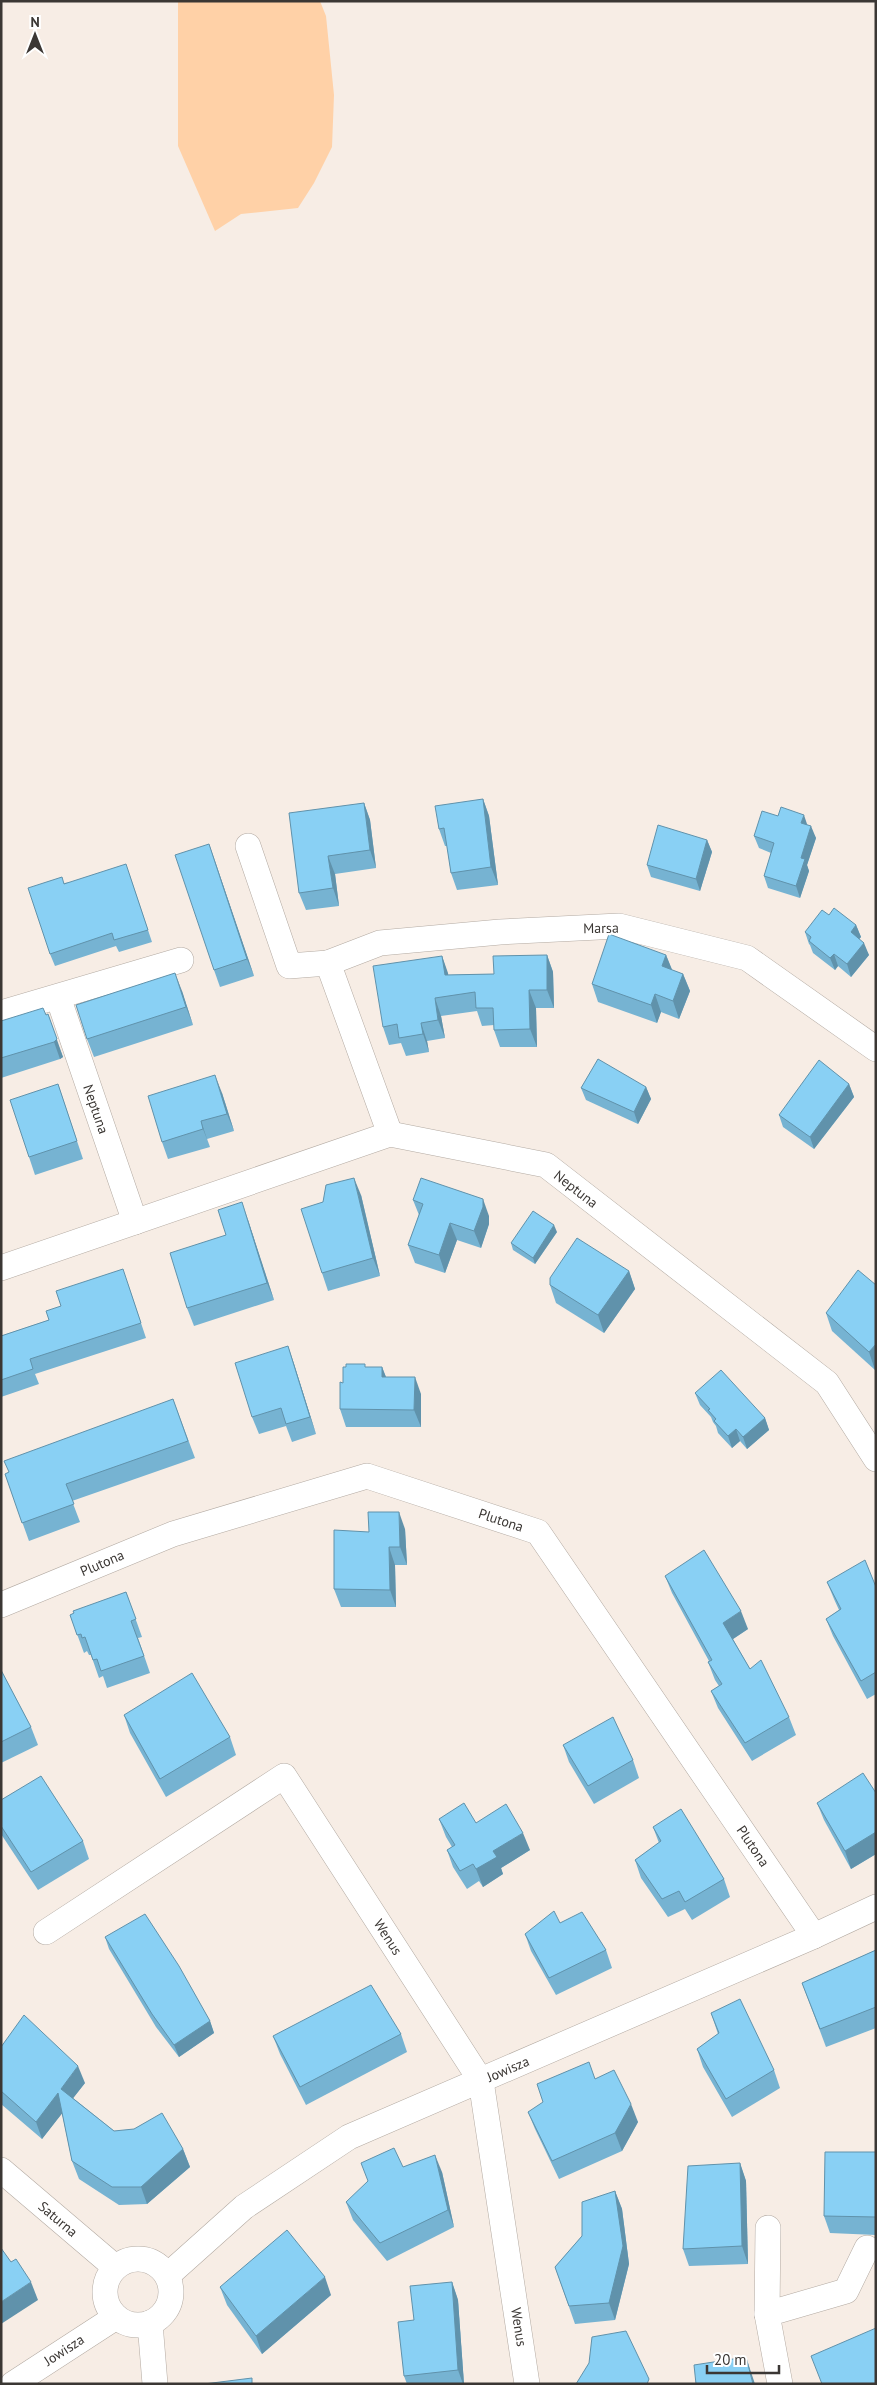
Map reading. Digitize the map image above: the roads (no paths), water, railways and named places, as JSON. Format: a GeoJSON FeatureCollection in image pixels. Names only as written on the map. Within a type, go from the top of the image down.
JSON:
{"type":"FeatureCollection","features":[{"type":"Feature","properties":{"kind":"street","name":"Marsa"},"geometry":{"type":"LineString","coordinates":[[248,846],[289,966],[328,963],[380,943],[500,932],[619,926],[747,958],[876,1049]]}},
{"type":"Feature","properties":{"kind":"street"},"geometry":{"type":"LineString","coordinates":[[1,1013],[181,960]]}},
{"type":"Feature","properties":{"kind":"street"},"geometry":{"type":"LineString","coordinates":[[1,1268],[390,1134],[328,963]]}},
{"type":"Feature","properties":{"kind":"street","name":"Neptuna"},"geometry":{"type":"LineString","coordinates":[[58,996],[135,1222]]}},
{"type":"Feature","properties":{"kind":"street","name":"Neptuna"},"geometry":{"type":"LineString","coordinates":[[390,1134],[546,1165],[827,1383],[876,1459]]}},
{"type":"Feature","properties":{"kind":"street","name":"Plutona"},"geometry":{"type":"LineString","coordinates":[[1,1605],[173,1534],[367,1476],[538,1532],[814,1936]]}},
{"type":"Feature","properties":{"kind":"street","name":"Wenus"},"geometry":{"type":"LineString","coordinates":[[46,1932],[284,1776],[481,2080],[528,2384]]}},
{"type":"Feature","properties":{"kind":"street","name":"Jowisza"},"geometry":{"type":"LineString","coordinates":[[168,2276],[244,2208],[349,2137],[814,1936],[876,1906]]}},
{"type":"Feature","properties":{"kind":"street","name":"Saturna"},"geometry":{"type":"LineString","coordinates":[[1,2170],[115,2267]]}},
{"type":"Feature","properties":{"kind":"street"},"geometry":{"type":"LineString","coordinates":[[768,2228],[767,2314],[780,2384]]}},
{"type":"Feature","properties":{"kind":"street"},"geometry":{"type":"LineString","coordinates":[[767,2314],[846,2291],[867,2248]]}},
{"type":"Feature","properties":{"kind":"street"},"geometry":{"type":"LineString","coordinates":[[136,2258],[148,2260],[158,2265],[168,2276],[171,2298],[167,2309],[150,2323],[139,2325],[127,2324],[116,2317],[108,2308],[104,2297],[105,2285],[115,2267],[125,2261],[136,2258]]}},
{"type":"Feature","properties":{"kind":"street","name":"Jowisza"},"geometry":{"type":"LineString","coordinates":[[13,2384],[116,2317]]}},
{"type":"Feature","properties":{"kind":"street"},"geometry":{"type":"LineString","coordinates":[[150,2323],[155,2384]]}}]}
